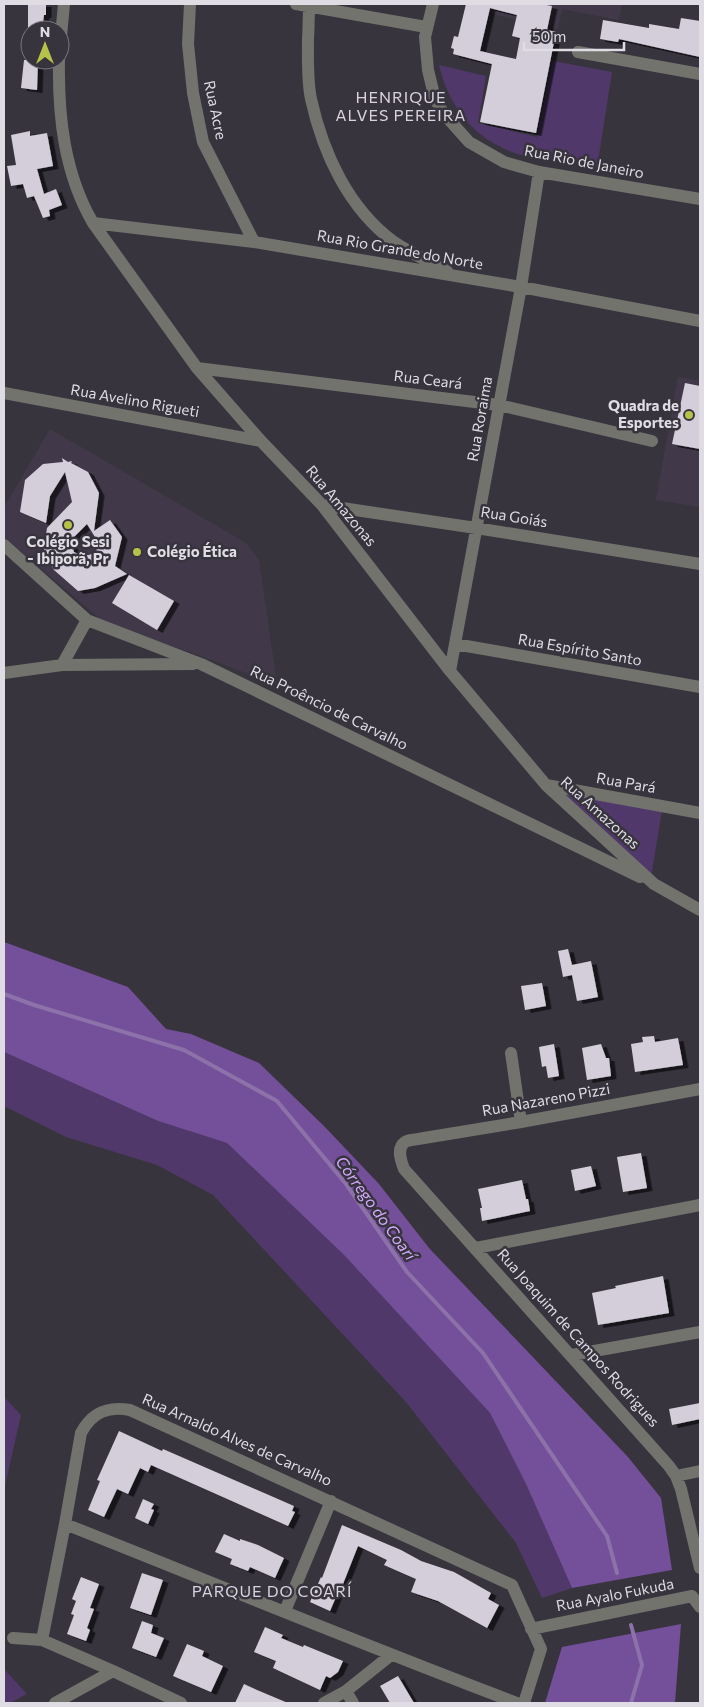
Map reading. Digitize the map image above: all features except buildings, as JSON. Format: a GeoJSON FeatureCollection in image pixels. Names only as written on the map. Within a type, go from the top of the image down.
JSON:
{"type":"FeatureCollection","features":[{"type":"Feature","properties":{"kind":"street"},"geometry":{"type":"LineString","coordinates":[[63,20],[64,4]]}},
{"type":"Feature","properties":{"kind":"street","name":"Rua Acre"},"geometry":{"type":"LineString","coordinates":[[190,4],[188,44],[193,93],[203,142],[254,242]]}},
{"type":"Feature","properties":{"kind":"street"},"geometry":{"type":"LineString","coordinates":[[426,27],[305,4],[311,97],[323,140],[338,174],[351,197],[366,215],[394,242],[456,276]]}},
{"type":"Feature","properties":{"kind":"street","name":"Rua Rio de Janeiro"},"geometry":{"type":"LineString","coordinates":[[433,4],[425,37],[428,70],[435,99],[444,114],[469,142],[504,162],[539,172],[700,199]]}},
{"type":"Feature","properties":{"kind":"street"},"geometry":{"type":"LineString","coordinates":[[578,52],[700,74]]}},
{"type":"Feature","properties":{"kind":"street","name":"Rua Amazonas"},"geometry":{"type":"LineString","coordinates":[[60,70],[63,138],[77,191],[84,207],[93,223],[197,368],[261,441],[322,505],[450,672],[546,785],[654,884],[700,910]]}},
{"type":"Feature","properties":{"kind":"street","name":"Rua Roraima"},"geometry":{"type":"LineString","coordinates":[[450,672],[521,287],[539,172]]}},
{"type":"Feature","properties":{"kind":"street","name":"Rua Rio Grande do Norte"},"geometry":{"type":"LineString","coordinates":[[93,223],[254,242],[521,287],[700,321]]}},
{"type":"Feature","properties":{"kind":"street","name":"Rua Ceará"},"geometry":{"type":"LineString","coordinates":[[197,368],[499,406],[652,442]]}},
{"type":"Feature","properties":{"kind":"street","name":"Rua Avelino Rigueti"},"geometry":{"type":"LineString","coordinates":[[4,393],[261,441]]}},
{"type":"Feature","properties":{"kind":"street","name":"Rua Goiás"},"geometry":{"type":"LineString","coordinates":[[322,505],[700,564]]}},
{"type":"Feature","properties":{"kind":"street","name":"Rua Proêncio de Carvalho"},"geometry":{"type":"LineString","coordinates":[[4,545],[87,620],[201,664],[654,884]]}},
{"type":"Feature","properties":{"kind":"street"},"geometry":{"type":"LineString","coordinates":[[62,665],[87,620]]}},
{"type":"Feature","properties":{"kind":"street","name":"Rua Espírito Santo"},"geometry":{"type":"LineString","coordinates":[[455,644],[700,687]]}},
{"type":"Feature","properties":{"kind":"street"},"geometry":{"type":"LineString","coordinates":[[4,672],[62,665],[201,664]]}},
{"type":"Feature","properties":{"kind":"street","name":"Rua Pará"},"geometry":{"type":"LineString","coordinates":[[546,785],[700,813]]}},
{"type":"Feature","properties":{"kind":"street"},"geometry":{"type":"LineString","coordinates":[[511,1053],[521,1122]]}},
{"type":"Feature","properties":{"kind":"street","name":"Rua Nazareno Pizzi"},"geometry":{"type":"LineString","coordinates":[[401,1148],[405,1142],[418,1139],[700,1089]]}},
{"type":"Feature","properties":{"kind":"street","name":"Rua Joaquim de Campos Rodrigues"},"geometry":{"type":"LineString","coordinates":[[401,1148],[400,1160],[404,1169],[572,1355],[669,1466],[676,1476],[700,1568]]}},
{"type":"Feature","properties":{"kind":"street"},"geometry":{"type":"LineString","coordinates":[[476,1248],[700,1205]]}},
{"type":"Feature","properties":{"kind":"street"},"geometry":{"type":"LineString","coordinates":[[572,1355],[700,1332]]}},
{"type":"Feature","properties":{"kind":"street","name":"Rua Arnaldo Alves de Carvalho"},"geometry":{"type":"LineString","coordinates":[[42,1640],[81,1433],[86,1424],[94,1417],[104,1411],[117,1408],[130,1410],[512,1584],[541,1650],[524,1703]]}},
{"type":"Feature","properties":{"kind":"street"},"geometry":{"type":"LineString","coordinates":[[676,1476],[700,1472]]}},
{"type":"Feature","properties":{"kind":"street"},"geometry":{"type":"LineString","coordinates":[[285,1611],[331,1501]]}},
{"type":"Feature","properties":{"kind":"street"},"geometry":{"type":"LineString","coordinates":[[65,1524],[285,1611],[390,1655],[517,1703]]}},
{"type":"Feature","properties":{"kind":"street","name":"Rua Ayalo Fukuda"},"geometry":{"type":"LineString","coordinates":[[531,1628],[692,1596],[700,1607]]}},
{"type":"Feature","properties":{"kind":"street"},"geometry":{"type":"LineString","coordinates":[[13,1638],[42,1640],[181,1703]]}},
{"type":"Feature","properties":{"kind":"street"},"geometry":{"type":"LineString","coordinates":[[324,1703],[346,1691],[390,1655]]}},
{"type":"Feature","properties":{"kind":"street"},"geometry":{"type":"LineString","coordinates":[[55,1703],[114,1672]]}},
{"type":"Feature","properties":{"kind":"street"},"geometry":{"type":"LineString","coordinates":[[346,1691],[353,1703]]}},
{"type":"Feature","properties":{"kind":"shaded area"},"geometry":{"type":"Polygon","coordinates":[[[494,4],[622,4],[619,20],[562,9],[558,29],[492,14],[494,4]]]}},
{"type":"Feature","properties":{"kind":"shaded area"},"geometry":{"type":"Polygon","coordinates":[[[553,61],[612,72],[597,168],[576,164],[576,157],[559,155],[558,161],[536,159],[493,143],[468,123],[459,111],[450,97],[439,65],[486,76],[478,123],[537,137],[553,61]]]}},
{"type":"Feature","properties":{"kind":"shaded area"},"geometry":{"type":"Polygon","coordinates":[[[678,377],[700,381],[700,507],[656,500],[678,377]]]}},
{"type":"Feature","properties":{"kind":"shaded area","name":"Colégio Ética"},"geometry":{"type":"Polygon","coordinates":[[[50,429],[246,543],[259,560],[277,685],[199,655],[107,625],[4,537],[5,506],[50,429]]]}},
{"type":"Feature","properties":{"kind":"shaded area"},"geometry":{"type":"Polygon","coordinates":[[[565,794],[662,810],[651,877],[565,794]]]}},
{"type":"Feature","properties":{"kind":"shaded area"},"geometry":{"type":"Polygon","coordinates":[[[4,942],[128,987],[166,1029],[191,1034],[259,1063],[324,1126],[379,1184],[429,1248],[628,1457],[661,1498],[672,1570],[572,1588],[526,1484],[490,1413],[344,1255],[227,1143],[158,1121],[4,1052],[4,942]]]}},
{"type":"Feature","properties":{"kind":"shaded area"},"geometry":{"type":"Polygon","coordinates":[[[4,1052],[158,1121],[227,1143],[344,1255],[490,1413],[526,1484],[572,1588],[542,1598],[516,1543],[406,1402],[213,1195],[157,1165],[66,1137],[4,1106],[4,1052]]]}},
{"type":"Feature","properties":{"kind":"shaded area"},"geometry":{"type":"Polygon","coordinates":[[[4,1397],[21,1415],[4,1490],[4,1397]]]}},
{"type":"Feature","properties":{"kind":"shaded area"},"geometry":{"type":"Polygon","coordinates":[[[681,1624],[675,1703],[545,1703],[562,1647],[681,1624]]]}},
{"type":"Feature","properties":{"kind":"shaded area"},"geometry":{"type":"Polygon","coordinates":[[[4,1669],[27,1694],[10,1703],[4,1703],[4,1669]]]}},
{"type":"Feature","properties":{"kind":"waterway","name":"Córrego do Coarí"},"geometry":{"type":"LineString","coordinates":[[4,994],[34,1005],[184,1050],[277,1101],[346,1184],[407,1272],[483,1353],[607,1536],[617,1573]]}},
{"type":"Feature","properties":{"kind":"waterway","name":"Córrego do Coarí"},"geometry":{"type":"LineString","coordinates":[[631,1625],[642,1665],[631,1703]]}},
{"type":"Feature","properties":{"kind":"place","name":"Quadra de Esportes"},"geometry":{"type":"Point","coordinates":[689,415]}},
{"type":"Feature","properties":{"kind":"place","name":"Colégio Sesi - Ibiporã, Pr"},"geometry":{"type":"Point","coordinates":[68,525]}},
{"type":"Feature","properties":{"kind":"place","name":"Colégio Ética"},"geometry":{"type":"Point","coordinates":[137,552]}},
{"type":"Feature","properties":{"kind":"district","name":"HENRIQUE ALVES PEREIRA"},"geometry":{"type":"Point","coordinates":[401,106]}},
{"type":"Feature","properties":{"kind":"district","name":"PARQUE DO COARÍ"},"geometry":{"type":"Point","coordinates":[272,1591]}}]}
